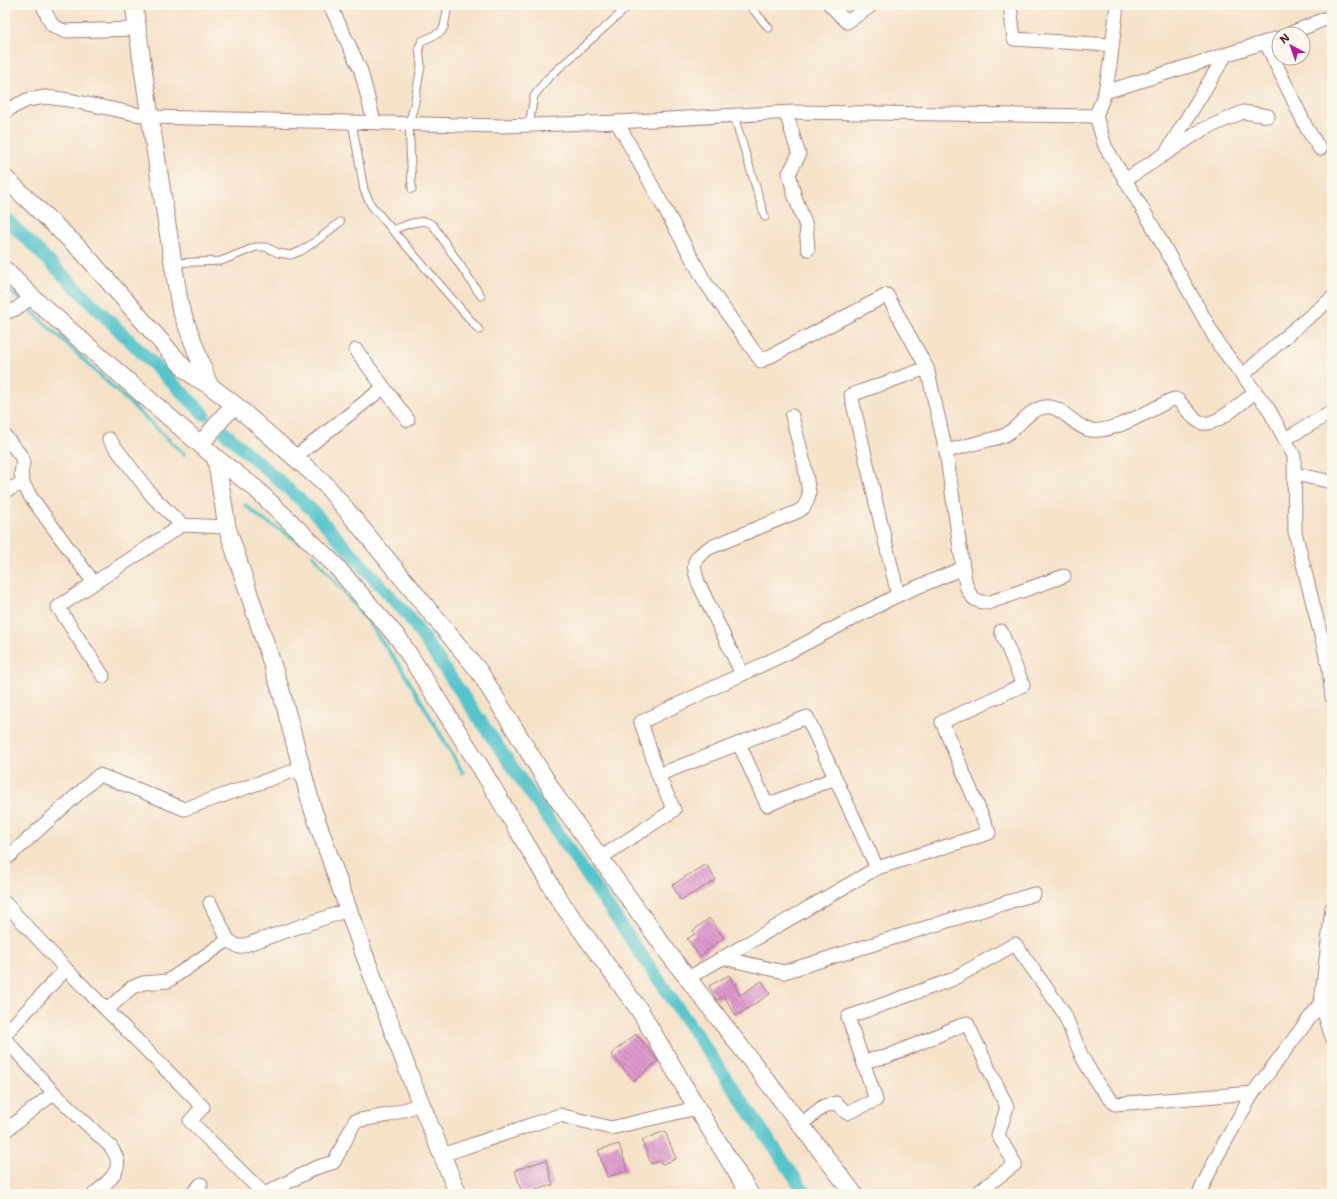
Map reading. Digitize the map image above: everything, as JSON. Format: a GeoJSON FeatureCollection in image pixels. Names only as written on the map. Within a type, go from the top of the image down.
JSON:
{"type":"FeatureCollection","features":[{"type":"Feature","properties":{"kind":"street"},"geometry":{"type":"LineString","coordinates":[[43,5],[52,26],[64,31],[138,29]]}},
{"type":"Feature","properties":{"kind":"street"},"geometry":{"type":"LineString","coordinates":[[134,5],[180,307],[210,386],[229,411],[295,457],[325,484],[479,671],[557,798],[600,858],[688,978],[854,1194]]}},
{"type":"Feature","properties":{"kind":"street"},"geometry":{"type":"LineString","coordinates":[[330,5],[361,71],[374,122]]}},
{"type":"Feature","properties":{"kind":"street"},"geometry":{"type":"LineString","coordinates":[[830,5],[847,22],[872,5]]}},
{"type":"Feature","properties":{"kind":"street"},"geometry":{"type":"LineString","coordinates":[[1010,5],[1014,39],[1112,45]]}},
{"type":"Feature","properties":{"kind":"street"},"geometry":{"type":"LineString","coordinates":[[1117,5],[1110,65],[1105,92],[1096,116],[1105,146],[1152,225],[1219,345],[1268,408],[1294,456],[1295,532],[1329,668],[1332,696]]}},
{"type":"Feature","properties":{"kind":"street"},"geometry":{"type":"LineString","coordinates":[[1311,27],[1330,21]]}},
{"type":"Feature","properties":{"kind":"street"},"geometry":{"type":"LineString","coordinates":[[1105,92],[1271,41]]}},
{"type":"Feature","properties":{"kind":"street"},"geometry":{"type":"LineString","coordinates":[[1266,43],[1306,129],[1320,149]]}},
{"type":"Feature","properties":{"kind":"street"},"geometry":{"type":"LineString","coordinates":[[1165,154],[1225,56]]}},
{"type":"Feature","properties":{"kind":"street"},"geometry":{"type":"LineString","coordinates":[[5,113],[11,108],[27,100],[45,97],[69,100],[150,118],[500,126],[529,126],[786,113],[1096,116]]}},
{"type":"Feature","properties":{"kind":"street"},"geometry":{"type":"LineString","coordinates":[[1125,180],[1202,130],[1243,112],[1268,116]]}},
{"type":"Feature","properties":{"kind":"street"},"geometry":{"type":"LineString","coordinates":[[786,113],[799,155],[789,173],[794,194],[806,226],[808,249]]}},
{"type":"Feature","properties":{"kind":"street"},"geometry":{"type":"LineString","coordinates":[[617,122],[705,282],[761,361],[887,295],[927,368],[946,451],[963,568],[967,587],[972,597],[978,601],[988,603],[1064,576]]}},
{"type":"Feature","properties":{"kind":"street"},"geometry":{"type":"LineString","coordinates":[[5,178],[82,252],[185,369],[210,386]]}},
{"type":"Feature","properties":{"kind":"street"},"geometry":{"type":"LineString","coordinates":[[5,270],[20,305],[205,438],[216,458],[227,527],[281,691],[312,807],[348,910],[421,1104],[458,1194]]}},
{"type":"Feature","properties":{"kind":"street"},"geometry":{"type":"LineString","coordinates":[[1243,375],[1292,331],[1332,298]]}},
{"type":"Feature","properties":{"kind":"street"},"geometry":{"type":"LineString","coordinates":[[356,350],[408,420]]}},
{"type":"Feature","properties":{"kind":"street"},"geometry":{"type":"LineString","coordinates":[[898,595],[851,395],[927,368]]}},
{"type":"Feature","properties":{"kind":"street"},"geometry":{"type":"LineString","coordinates":[[295,457],[383,388]]}},
{"type":"Feature","properties":{"kind":"street"},"geometry":{"type":"LineString","coordinates":[[946,451],[1002,436],[1016,428],[1031,414],[1043,407],[1051,407],[1059,410],[1084,428],[1095,431],[1124,424],[1175,399],[1178,400],[1197,420],[1203,424],[1216,421],[1242,404],[1255,392]]}},
{"type":"Feature","properties":{"kind":"street"},"geometry":{"type":"LineString","coordinates":[[205,438],[229,411]]}},
{"type":"Feature","properties":{"kind":"street"},"geometry":{"type":"LineString","coordinates":[[1285,439],[1332,412]]}},
{"type":"Feature","properties":{"kind":"street"},"geometry":{"type":"LineString","coordinates":[[742,674],[698,582],[694,569],[694,562],[698,556],[709,548],[799,512],[804,507],[808,500],[809,493],[804,463],[792,416]]}},
{"type":"Feature","properties":{"kind":"street"},"geometry":{"type":"LineString","coordinates":[[5,436],[21,456],[24,463],[21,474],[23,483],[30,496],[94,583]]}},
{"type":"Feature","properties":{"kind":"street"},"geometry":{"type":"LineString","coordinates":[[109,439],[153,497],[182,525]]}},
{"type":"Feature","properties":{"kind":"street"},"geometry":{"type":"LineString","coordinates":[[216,458],[255,488],[335,565],[399,639],[481,768],[560,901],[640,1011],[750,1194]]}},
{"type":"Feature","properties":{"kind":"street"},"geometry":{"type":"LineString","coordinates":[[1294,474],[1332,482]]}},
{"type":"Feature","properties":{"kind":"street"},"geometry":{"type":"LineString","coordinates":[[5,491],[23,483]]}},
{"type":"Feature","properties":{"kind":"street"},"geometry":{"type":"LineString","coordinates":[[103,676],[58,607],[182,525],[227,527]]}},
{"type":"Feature","properties":{"kind":"street"},"geometry":{"type":"LineString","coordinates":[[600,858],[674,810],[658,775],[641,722],[786,653],[898,595],[963,568]]}},
{"type":"Feature","properties":{"kind":"street"},"geometry":{"type":"LineString","coordinates":[[688,978],[877,868],[988,833],[942,722],[1023,685],[1001,630]]}},
{"type":"Feature","properties":{"kind":"street"},"geometry":{"type":"LineString","coordinates":[[658,775],[807,717],[877,868]]}},
{"type":"Feature","properties":{"kind":"street"},"geometry":{"type":"LineString","coordinates":[[739,744],[767,805],[835,778]]}},
{"type":"Feature","properties":{"kind":"street"},"geometry":{"type":"LineString","coordinates":[[5,860],[100,775],[184,809],[302,768]]}},
{"type":"Feature","properties":{"kind":"street"},"geometry":{"type":"LineString","coordinates":[[723,958],[784,972],[1034,894]]}},
{"type":"Feature","properties":{"kind":"street"},"geometry":{"type":"LineString","coordinates":[[210,903],[228,940],[239,947],[348,910]]}},
{"type":"Feature","properties":{"kind":"street"},"geometry":{"type":"LineString","coordinates":[[1332,908],[1321,1003],[1332,1037]]}},
{"type":"Feature","properties":{"kind":"street"},"geometry":{"type":"LineString","coordinates":[[7,909],[203,1107],[190,1121],[265,1194],[315,1168],[334,1162],[355,1121],[389,1115],[421,1104]]}},
{"type":"Feature","properties":{"kind":"street"},"geometry":{"type":"LineString","coordinates":[[107,1010],[131,988],[143,983],[168,981],[228,940]]}},
{"type":"Feature","properties":{"kind":"street"},"geometry":{"type":"LineString","coordinates":[[800,1125],[824,1106],[836,1103],[847,1113],[876,1100],[848,1017],[951,980],[1016,944],[1064,1013],[1082,1057],[1099,1086],[1115,1104],[1253,1093]]}},
{"type":"Feature","properties":{"kind":"street"},"geometry":{"type":"LineString","coordinates":[[5,1034],[66,969]]}},
{"type":"Feature","properties":{"kind":"street"},"geometry":{"type":"LineString","coordinates":[[1199,1194],[1217,1156],[1253,1093],[1321,1003]]}},
{"type":"Feature","properties":{"kind":"street"},"geometry":{"type":"LineString","coordinates":[[863,1061],[886,1057],[967,1023],[1007,1107],[998,1135],[1015,1164],[976,1194]]}},
{"type":"Feature","properties":{"kind":"street"},"geometry":{"type":"LineString","coordinates":[[5,1039],[54,1093],[111,1148],[117,1159],[117,1168],[104,1186],[94,1194]]}},
{"type":"Feature","properties":{"kind":"street"},"geometry":{"type":"LineString","coordinates":[[5,1131],[54,1093]]}},
{"type":"Feature","properties":{"kind":"street"},"geometry":{"type":"LineString","coordinates":[[442,1155],[560,1116],[611,1128],[697,1108]]}},
{"type":"Feature","properties":{"kind":"street"},"geometry":{"type":"LineString","coordinates":[[192,1194],[201,1184]]}},
{"type":"Feature","properties":{"kind":"lane"},"geometry":{"type":"LineString","coordinates":[[412,189],[408,123],[414,106],[421,66],[419,47],[422,42],[441,32],[444,27],[448,5]]}},
{"type":"Feature","properties":{"kind":"lane"},"geometry":{"type":"LineString","coordinates":[[529,126],[534,96],[548,78],[630,5]]}},
{"type":"Feature","properties":{"kind":"lane"},"geometry":{"type":"LineString","coordinates":[[749,5],[769,28]]}},
{"type":"Feature","properties":{"kind":"lane"},"geometry":{"type":"LineString","coordinates":[[734,116],[766,217]]}},
{"type":"Feature","properties":{"kind":"lane"},"geometry":{"type":"LineString","coordinates":[[352,122],[364,190],[371,205],[479,330]]}},
{"type":"Feature","properties":{"kind":"lane"},"geometry":{"type":"LineString","coordinates":[[392,230],[412,223],[425,221],[433,225],[481,296]]}},
{"type":"Feature","properties":{"kind":"lane"},"geometry":{"type":"LineString","coordinates":[[173,263],[222,261],[256,247],[266,247],[291,255],[302,251],[319,240],[340,222]]}},
{"type":"Feature","properties":{"kind":"building"},"geometry":{"type":"Polygon","coordinates":[[[706,864],[716,880],[681,900],[672,885],[706,864]]]}},
{"type":"Feature","properties":{"kind":"building"},"geometry":{"type":"Polygon","coordinates":[[[709,918],[724,938],[700,956],[687,939],[695,934],[693,931],[709,918]]]}},
{"type":"Feature","properties":{"kind":"building"},"geometry":{"type":"Polygon","coordinates":[[[729,975],[740,995],[762,981],[770,994],[736,1016],[724,996],[717,1000],[709,986],[729,975]]]}},
{"type":"Feature","properties":{"kind":"building"},"geometry":{"type":"Polygon","coordinates":[[[636,1034],[658,1061],[634,1081],[611,1054],[636,1034]]]}},
{"type":"Feature","properties":{"kind":"building"},"geometry":{"type":"Polygon","coordinates":[[[665,1131],[676,1159],[662,1164],[660,1161],[651,1164],[642,1140],[665,1131]]]}},
{"type":"Feature","properties":{"kind":"building"},"geometry":{"type":"Polygon","coordinates":[[[619,1144],[628,1171],[607,1177],[598,1150],[619,1144]]]}},
{"type":"Feature","properties":{"kind":"building"},"geometry":{"type":"Polygon","coordinates":[[[546,1160],[553,1185],[522,1194],[515,1170],[546,1160]]]}},
{"type":"Feature","properties":{"kind":"waterway"},"geometry":{"type":"LineString","coordinates":[[5,218],[204,414]]}},
{"type":"Feature","properties":{"kind":"waterway"},"geometry":{"type":"LineString","coordinates":[[5,286],[184,454]]}},
{"type":"Feature","properties":{"kind":"waterway"},"geometry":{"type":"LineString","coordinates":[[225,433],[313,511],[409,617],[806,1194]]}},
{"type":"Feature","properties":{"kind":"waterway"},"geometry":{"type":"LineString","coordinates":[[245,505],[262,519],[300,542]]}},
{"type":"Feature","properties":{"kind":"waterway"},"geometry":{"type":"LineString","coordinates":[[313,555],[368,622],[404,672],[463,773]]}}]}
